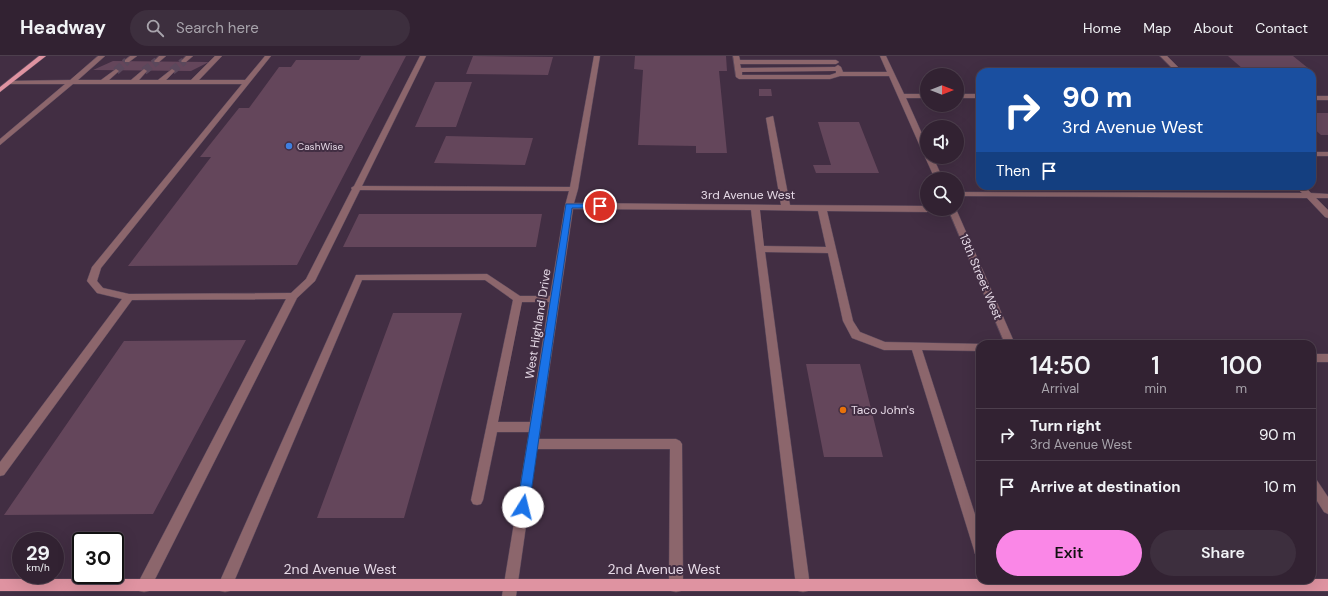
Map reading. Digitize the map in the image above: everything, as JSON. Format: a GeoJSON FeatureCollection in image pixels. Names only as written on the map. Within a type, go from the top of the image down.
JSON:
{"type":"FeatureCollection","features":[{"type":"Feature","properties":{"kind":"main road"},"geometry":{"type":"LineString","coordinates":[[0,90],[43,56]]}},
{"type":"Feature","properties":{"kind":"main road","name":"2nd Avenue West"},"geometry":{"type":"LineString","coordinates":[[0,585],[225,586],[510,591],[676,586],[976,583]]}},
{"type":"Feature","properties":{"kind":"main road","name":"2nd Avenue West"},"geometry":{"type":"LineString","coordinates":[[1218,584],[1328,585]]}},
{"type":"Feature","properties":{"kind":"street"},"geometry":{"type":"LineString","coordinates":[[0,143],[102,56]]}},
{"type":"Feature","properties":{"kind":"street"},"geometry":{"type":"LineString","coordinates":[[128,61],[134,56]]}},
{"type":"Feature","properties":{"kind":"street"},"geometry":{"type":"LineString","coordinates":[[157,61],[163,56]]}},
{"type":"Feature","properties":{"kind":"street"},"geometry":{"type":"LineString","coordinates":[[184,62],[190,56]]}},
{"type":"Feature","properties":{"kind":"street"},"geometry":{"type":"LineString","coordinates":[[193,82],[219,56]]}},
{"type":"Feature","properties":{"kind":"street"},"geometry":{"type":"LineString","coordinates":[[268,56],[97,267],[92,281],[100,291],[129,297],[293,296]]}},
{"type":"Feature","properties":{"kind":"street"},"geometry":{"type":"LineString","coordinates":[[144,586],[293,296],[310,281],[355,188],[423,56]]}},
{"type":"Feature","properties":{"kind":"street","name":"West Highland Drive"},"geometry":{"type":"LineString","coordinates":[[510,591],[569,206],[574,189],[597,56]]}},
{"type":"Feature","properties":{"kind":"street"},"geometry":{"type":"LineString","coordinates":[[883,56],[920,138]]}},
{"type":"Feature","properties":{"kind":"street"},"geometry":{"type":"LineString","coordinates":[[1163,56],[1176,68]]}},
{"type":"Feature","properties":{"kind":"street"},"geometry":{"type":"LineString","coordinates":[[839,71],[835,59],[736,59],[739,77],[830,77],[839,71],[891,74]]}},
{"type":"Feature","properties":{"kind":"street"},"geometry":{"type":"LineString","coordinates":[[103,82],[116,71]]}},
{"type":"Feature","properties":{"kind":"street"},"geometry":{"type":"LineString","coordinates":[[132,82],[144,71]]}},
{"type":"Feature","properties":{"kind":"street"},"geometry":{"type":"LineString","coordinates":[[160,82],[172,71]]}},
{"type":"Feature","properties":{"kind":"street"},"geometry":{"type":"LineString","coordinates":[[10,82],[247,82]]}},
{"type":"Feature","properties":{"kind":"street"},"geometry":{"type":"LineString","coordinates":[[901,96],[920,96]]}},
{"type":"Feature","properties":{"kind":"street"},"geometry":{"type":"LineString","coordinates":[[964,96],[976,96]]}},
{"type":"Feature","properties":{"kind":"street"},"geometry":{"type":"LineString","coordinates":[[1316,98],[1328,98]]}},
{"type":"Feature","properties":{"kind":"street"},"geometry":{"type":"LineString","coordinates":[[770,118],[786,208]]}},
{"type":"Feature","properties":{"kind":"street"},"geometry":{"type":"LineString","coordinates":[[1316,154],[1328,154]]}},
{"type":"Feature","properties":{"kind":"street"},"geometry":{"type":"LineString","coordinates":[[355,188],[574,189]]}},
{"type":"Feature","properties":{"kind":"street"},"geometry":{"type":"LineString","coordinates":[[1303,190],[1328,215]]}},
{"type":"Feature","properties":{"kind":"street"},"geometry":{"type":"LineString","coordinates":[[964,194],[1328,196]]}},
{"type":"Feature","properties":{"kind":"street","name":"3rd Avenue West"},"geometry":{"type":"LineString","coordinates":[[569,206],[920,209]]}},
{"type":"Feature","properties":{"kind":"street"},"geometry":{"type":"LineString","coordinates":[[755,207],[803,586]]}},
{"type":"Feature","properties":{"kind":"street"},"geometry":{"type":"LineString","coordinates":[[822,208],[848,321],[856,335],[884,346],[976,347]]}},
{"type":"Feature","properties":{"kind":"street","name":"13th Street West"},"geometry":{"type":"LineString","coordinates":[[955,216],[1008,340]]}},
{"type":"Feature","properties":{"kind":"street"},"geometry":{"type":"LineString","coordinates":[[760,249],[832,250]]}},
{"type":"Feature","properties":{"kind":"street"},"geometry":{"type":"LineString","coordinates":[[225,586],[360,277],[487,277],[518,299],[554,299]]}},
{"type":"Feature","properties":{"kind":"street"},"geometry":{"type":"LineString","coordinates":[[0,471],[129,297]]}},
{"type":"Feature","properties":{"kind":"street"},"geometry":{"type":"LineString","coordinates":[[477,500],[518,299]]}},
{"type":"Feature","properties":{"kind":"street"},"geometry":{"type":"LineString","coordinates":[[916,347],[976,537]]}},
{"type":"Feature","properties":{"kind":"street"},"geometry":{"type":"LineString","coordinates":[[1316,358],[1328,358]]}},
{"type":"Feature","properties":{"kind":"street"},"geometry":{"type":"LineString","coordinates":[[492,427],[535,427]]}},
{"type":"Feature","properties":{"kind":"street"},"geometry":{"type":"LineString","coordinates":[[533,444],[676,444],[676,586]]}},
{"type":"Feature","properties":{"kind":"street"},"geometry":{"type":"LineString","coordinates":[[1316,489],[1328,508]]}},
{"type":"Feature","properties":{"kind":"building"},"geometry":{"type":"Polygon","coordinates":[[[361,56],[406,56],[297,265],[128,266],[211,157],[200,157],[239,108],[249,108],[279,67],[291,67],[296,60],[359,60],[361,56]]]}},
{"type":"Feature","properties":{"kind":"building"},"geometry":{"type":"Polygon","coordinates":[[[473,56],[553,57],[548,75],[466,74],[473,56]]]}},
{"type":"Feature","properties":{"kind":"building"},"geometry":{"type":"Polygon","coordinates":[[[635,56],[726,56],[727,71],[719,71],[727,153],[696,153],[696,146],[638,145],[643,70],[634,69],[635,56]]]}},
{"type":"Feature","properties":{"kind":"building"},"geometry":{"type":"Polygon","coordinates":[[[1228,56],[1293,56],[1308,68],[1294,68],[1242,68],[1228,56]]]}},
{"type":"Feature","properties":{"kind":"building"},"geometry":{"type":"Polygon","coordinates":[[[113,61],[209,62],[191,71],[93,70],[113,61]]]}},
{"type":"Feature","properties":{"kind":"building"},"geometry":{"type":"Polygon","coordinates":[[[435,82],[472,82],[456,127],[415,127],[435,82]]]}},
{"type":"Feature","properties":{"kind":"building"},"geometry":{"type":"Polygon","coordinates":[[[759,89],[771,89],[772,96],[759,96],[759,89]]]}},
{"type":"Feature","properties":{"kind":"building"},"geometry":{"type":"Polygon","coordinates":[[[1316,113],[1328,113],[1328,135],[1321,135],[1316,131],[1316,113]]]}},
{"type":"Feature","properties":{"kind":"building"},"geometry":{"type":"Polygon","coordinates":[[[818,122],[859,122],[879,173],[816,173],[813,165],[831,165],[818,122]]]}},
{"type":"Feature","properties":{"kind":"building"},"geometry":{"type":"Polygon","coordinates":[[[446,136],[533,138],[525,165],[434,163],[446,136]]]}},
{"type":"Feature","properties":{"kind":"building"},"geometry":{"type":"Polygon","coordinates":[[[359,214],[542,214],[536,247],[343,247],[359,214]]]}},
{"type":"Feature","properties":{"kind":"building"},"geometry":{"type":"Polygon","coordinates":[[[393,313],[462,313],[404,518],[317,518],[393,313]]]}},
{"type":"Feature","properties":{"kind":"building"},"geometry":{"type":"Polygon","coordinates":[[[246,340],[153,514],[4,515],[124,341],[246,340]]]}},
{"type":"Feature","properties":{"kind":"building","name":"Taco John's"},"geometry":{"type":"Polygon","coordinates":[[[806,364],[860,364],[883,457],[824,457],[806,364]]]}},
{"type":"Feature","properties":{"kind":"tunnel"},"geometry":{"type":"LineString","coordinates":[[116,71],[127,61]]}},
{"type":"Feature","properties":{"kind":"tunnel"},"geometry":{"type":"LineString","coordinates":[[144,71],[157,61]]}},
{"type":"Feature","properties":{"kind":"tunnel"},"geometry":{"type":"LineString","coordinates":[[172,71],[184,61]]}},
{"type":"Feature","properties":{"kind":"place","name":"CashWise"},"geometry":{"type":"Point","coordinates":[289,146]}},
{"type":"Feature","properties":{"kind":"place","name":"Taco John's"},"geometry":{"type":"Point","coordinates":[843,410]}},
{"type":"Feature","properties":{"kind":"route"},"geometry":{"type":"LineString","coordinates":[[523,507],[569,206],[600,206]]}}]}
